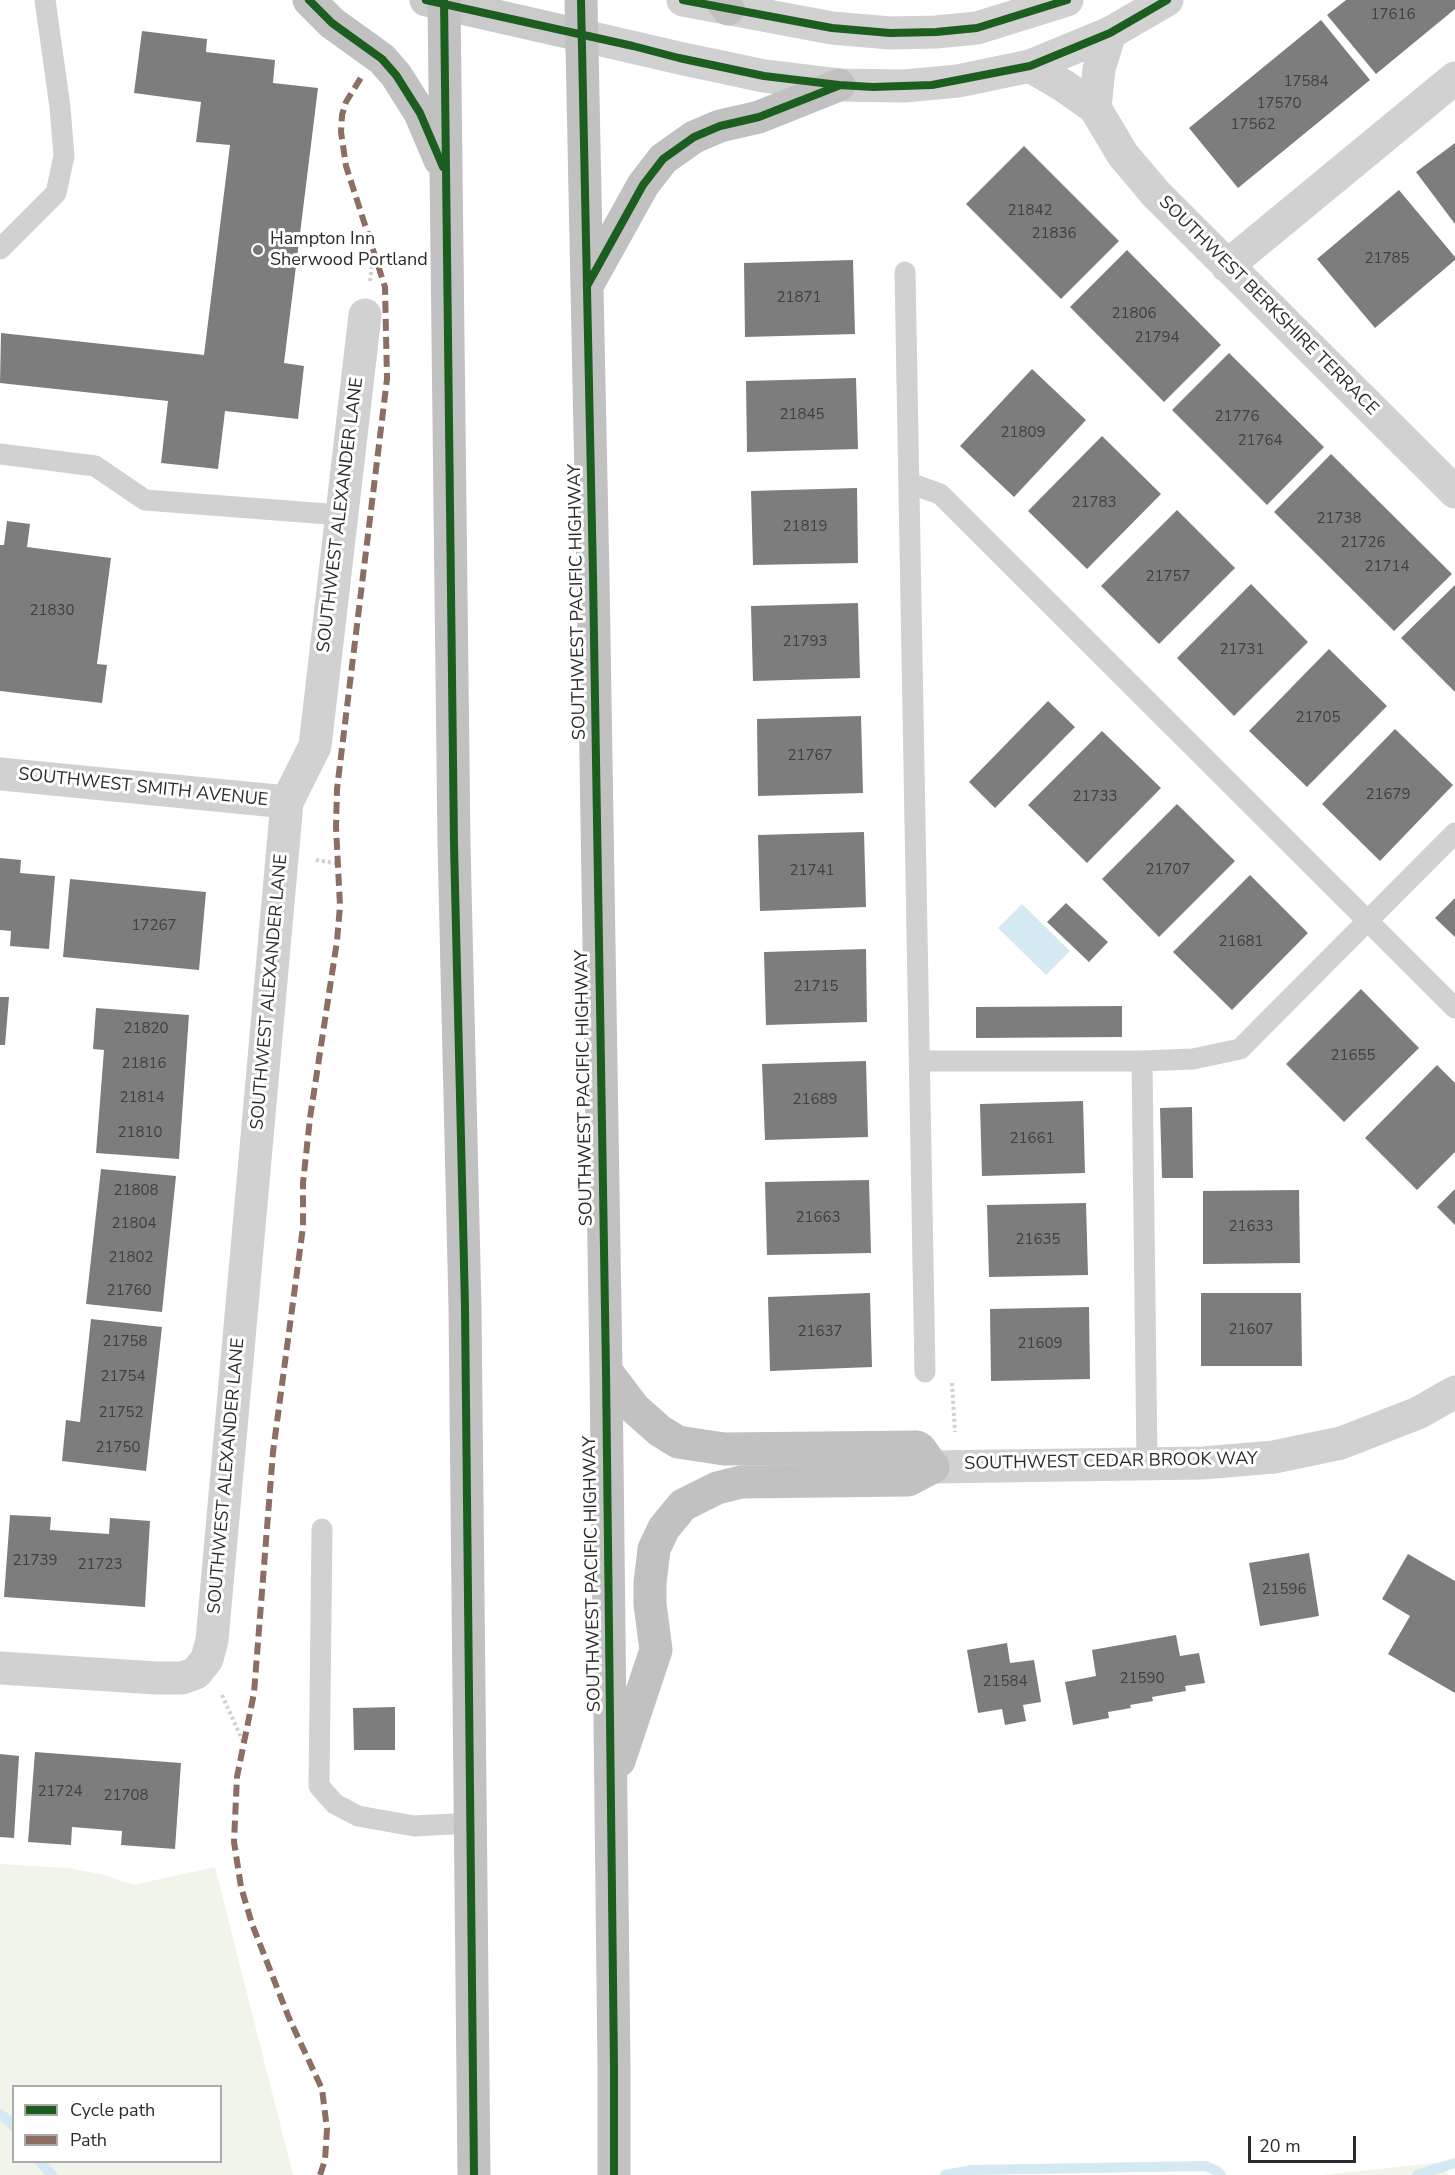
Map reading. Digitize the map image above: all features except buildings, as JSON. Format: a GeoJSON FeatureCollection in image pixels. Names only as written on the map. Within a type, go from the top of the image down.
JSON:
{"type":"FeatureCollection","features":[{"type":"Feature","properties":{"kind":"highway"},"geometry":{"type":"LineString","coordinates":[[309,0],[332,22],[382,59],[396,75],[420,113],[445,173]]}},
{"type":"Feature","properties":{"kind":"highway","name":"SOUTHWEST PACIFIC HIGHWAY"},"geometry":{"type":"LineString","coordinates":[[581,0],[606,1371],[614,2175]]}},
{"type":"Feature","properties":{"kind":"highway"},"geometry":{"type":"LineString","coordinates":[[438,1],[445,173],[454,844],[462,1112],[472,1823],[474,2175]]}},
{"type":"Feature","properties":{"kind":"highway"},"geometry":{"type":"LineString","coordinates":[[587,285],[643,185],[663,159],[694,137],[720,126],[759,117],[839,86]]}},
{"type":"Feature","properties":{"kind":"highway"},"geometry":{"type":"LineString","coordinates":[[606,1371],[634,1408],[660,1431],[678,1442],[724,1449],[917,1447],[944,1466]]}},
{"type":"Feature","properties":{"kind":"highway"},"geometry":{"type":"LineString","coordinates":[[610,1788],[656,1650],[650,1604],[654,1549],[664,1528],[683,1505],[717,1488],[741,1482],[908,1480],[944,1466]]}},
{"type":"Feature","properties":{"kind":"main road"},"geometry":{"type":"LineString","coordinates":[[438,1],[580,35]]}},
{"type":"Feature","properties":{"kind":"street"},"geometry":{"type":"LineString","coordinates":[[683,0],[724,4],[832,28],[890,33],[977,28],[1067,0]]}},
{"type":"Feature","properties":{"kind":"street"},"geometry":{"type":"LineString","coordinates":[[580,35],[764,76],[839,86],[932,85],[1030,66],[1110,33],[1167,0]]}},
{"type":"Feature","properties":{"kind":"street"},"geometry":{"type":"LineString","coordinates":[[1095,108],[1099,69],[1110,33]]}},
{"type":"Feature","properties":{"kind":"street","name":"SOUTHWEST BERKSHIRE TERRACE"},"geometry":{"type":"LineString","coordinates":[[1030,66],[1095,108],[1137,174],[1455,492]]}},
{"type":"Feature","properties":{"kind":"street"},"geometry":{"type":"LineString","coordinates":[[1227,266],[1455,78]]}},
{"type":"Feature","properties":{"kind":"street","name":"SOUTHWEST ALEXANDER LANE"},"geometry":{"type":"LineString","coordinates":[[201,1666],[212,1640],[287,802],[315,746],[365,315]]}},
{"type":"Feature","properties":{"kind":"street","name":"SOUTHWEST SMITH AVENUE"},"geometry":{"type":"LineString","coordinates":[[0,774],[287,802]]}},
{"type":"Feature","properties":{"kind":"street","name":"SOUTHWEST CEDAR BROOK WAY"},"geometry":{"type":"LineString","coordinates":[[944,1466],[1245,1461],[1314,1450],[1341,1443],[1392,1425],[1455,1392]]}},
{"type":"Feature","properties":{"kind":"street"},"geometry":{"type":"LineString","coordinates":[[0,1668],[182,1678],[201,1666]]}},
{"type":"Feature","properties":{"kind":"lane"},"geometry":{"type":"LineString","coordinates":[[0,249],[56,193],[64,156],[60,107],[45,0]]}},
{"type":"Feature","properties":{"kind":"lane"},"geometry":{"type":"LineString","coordinates":[[905,272],[925,1372]]}},
{"type":"Feature","properties":{"kind":"lane"},"geometry":{"type":"LineString","coordinates":[[0,454],[95,466],[145,500],[341,515]]}},
{"type":"Feature","properties":{"kind":"lane"},"geometry":{"type":"LineString","coordinates":[[909,483],[939,494],[1455,1008]]}},
{"type":"Feature","properties":{"kind":"lane"},"geometry":{"type":"LineString","coordinates":[[920,1061],[1142,1061],[1193,1059],[1240,1049],[1455,833]]}},
{"type":"Feature","properties":{"kind":"lane"},"geometry":{"type":"LineString","coordinates":[[1142,1061],[1147,1462]]}},
{"type":"Feature","properties":{"kind":"lane"},"geometry":{"type":"LineString","coordinates":[[322,1529],[319,1786],[335,1804],[358,1816],[414,1826],[472,1823]]}},
{"type":"Feature","properties":{"kind":"path"},"geometry":{"type":"LineString","coordinates":[[925,1372],[953,1383],[944,1466]]}},
{"type":"Feature","properties":{"kind":"path"},"geometry":{"type":"LineString","coordinates":[[201,1666],[244,1744]]}},
{"type":"Feature","properties":{"kind":"shaded area"},"geometry":{"type":"Polygon","coordinates":[[[0,1864],[68,1868],[101,1874],[133,1885],[215,1867],[293,2175],[0,2175],[0,1864]]]}},
{"type":"Feature","properties":{"kind":"shaded area"},"geometry":{"type":"Polygon","coordinates":[[[1444,2162],[1448,2175],[1323,2175],[1444,2162]]]}},
{"type":"Feature","properties":{"kind":"water"},"geometry":{"type":"Polygon","coordinates":[[[1022,904],[1070,951],[1046,975],[998,928],[1022,904]]]}},
{"type":"Feature","properties":{"kind":"waterway"},"geometry":{"type":"LineString","coordinates":[[0,2114],[12,2125]]}},
{"type":"Feature","properties":{"kind":"waterway"},"geometry":{"type":"LineString","coordinates":[[41,2163],[52,2175]]}},
{"type":"Feature","properties":{"kind":"waterway"},"geometry":{"type":"LineString","coordinates":[[1417,2175],[1455,2163]]}},
{"type":"Feature","properties":{"kind":"waterway"},"geometry":{"type":"LineString","coordinates":[[945,2175],[972,2170],[1206,2166],[1221,2175]]}},
{"type":"Feature","properties":{"kind":"marked path"},"geometry":{"type":"LineString","coordinates":[[320,2175],[325,2160],[327,2129],[322,2089],[289,2018],[252,1924],[241,1887],[234,1842],[237,1777],[254,1693],[273,1452],[303,1227],[303,1183],[310,1118],[337,941],[340,906],[336,827],[337,789],[387,379],[385,287],[346,166],[341,132],[342,115],[346,102],[362,76]]}},
{"type":"Feature","properties":{"kind":"cycle path"},"geometry":{"type":"LineString","coordinates":[[309,0],[332,23],[382,59],[396,75],[420,113],[443,167]]}},
{"type":"Feature","properties":{"kind":"cycle path"},"geometry":{"type":"LineString","coordinates":[[426,0],[764,76],[873,87],[932,85],[1030,66],[1110,33],[1167,0]]}},
{"type":"Feature","properties":{"kind":"cycle path"},"geometry":{"type":"LineString","coordinates":[[444,0],[454,844],[465,1307],[474,2175]]}},
{"type":"Feature","properties":{"kind":"cycle path"},"geometry":{"type":"LineString","coordinates":[[581,0],[606,1371],[614,2175]]}},
{"type":"Feature","properties":{"kind":"cycle path"},"geometry":{"type":"LineString","coordinates":[[683,0],[832,28],[890,33],[977,28],[1067,0]]}},
{"type":"Feature","properties":{"kind":"cycle path"},"geometry":{"type":"LineString","coordinates":[[587,286],[643,185],[663,159],[694,137],[720,126],[759,117],[838,86]]}},
{"type":"Feature","properties":{"kind":"place","name":"Hampton Inn Sherwood Portland"},"geometry":{"type":"Point","coordinates":[258,250]}}]}
